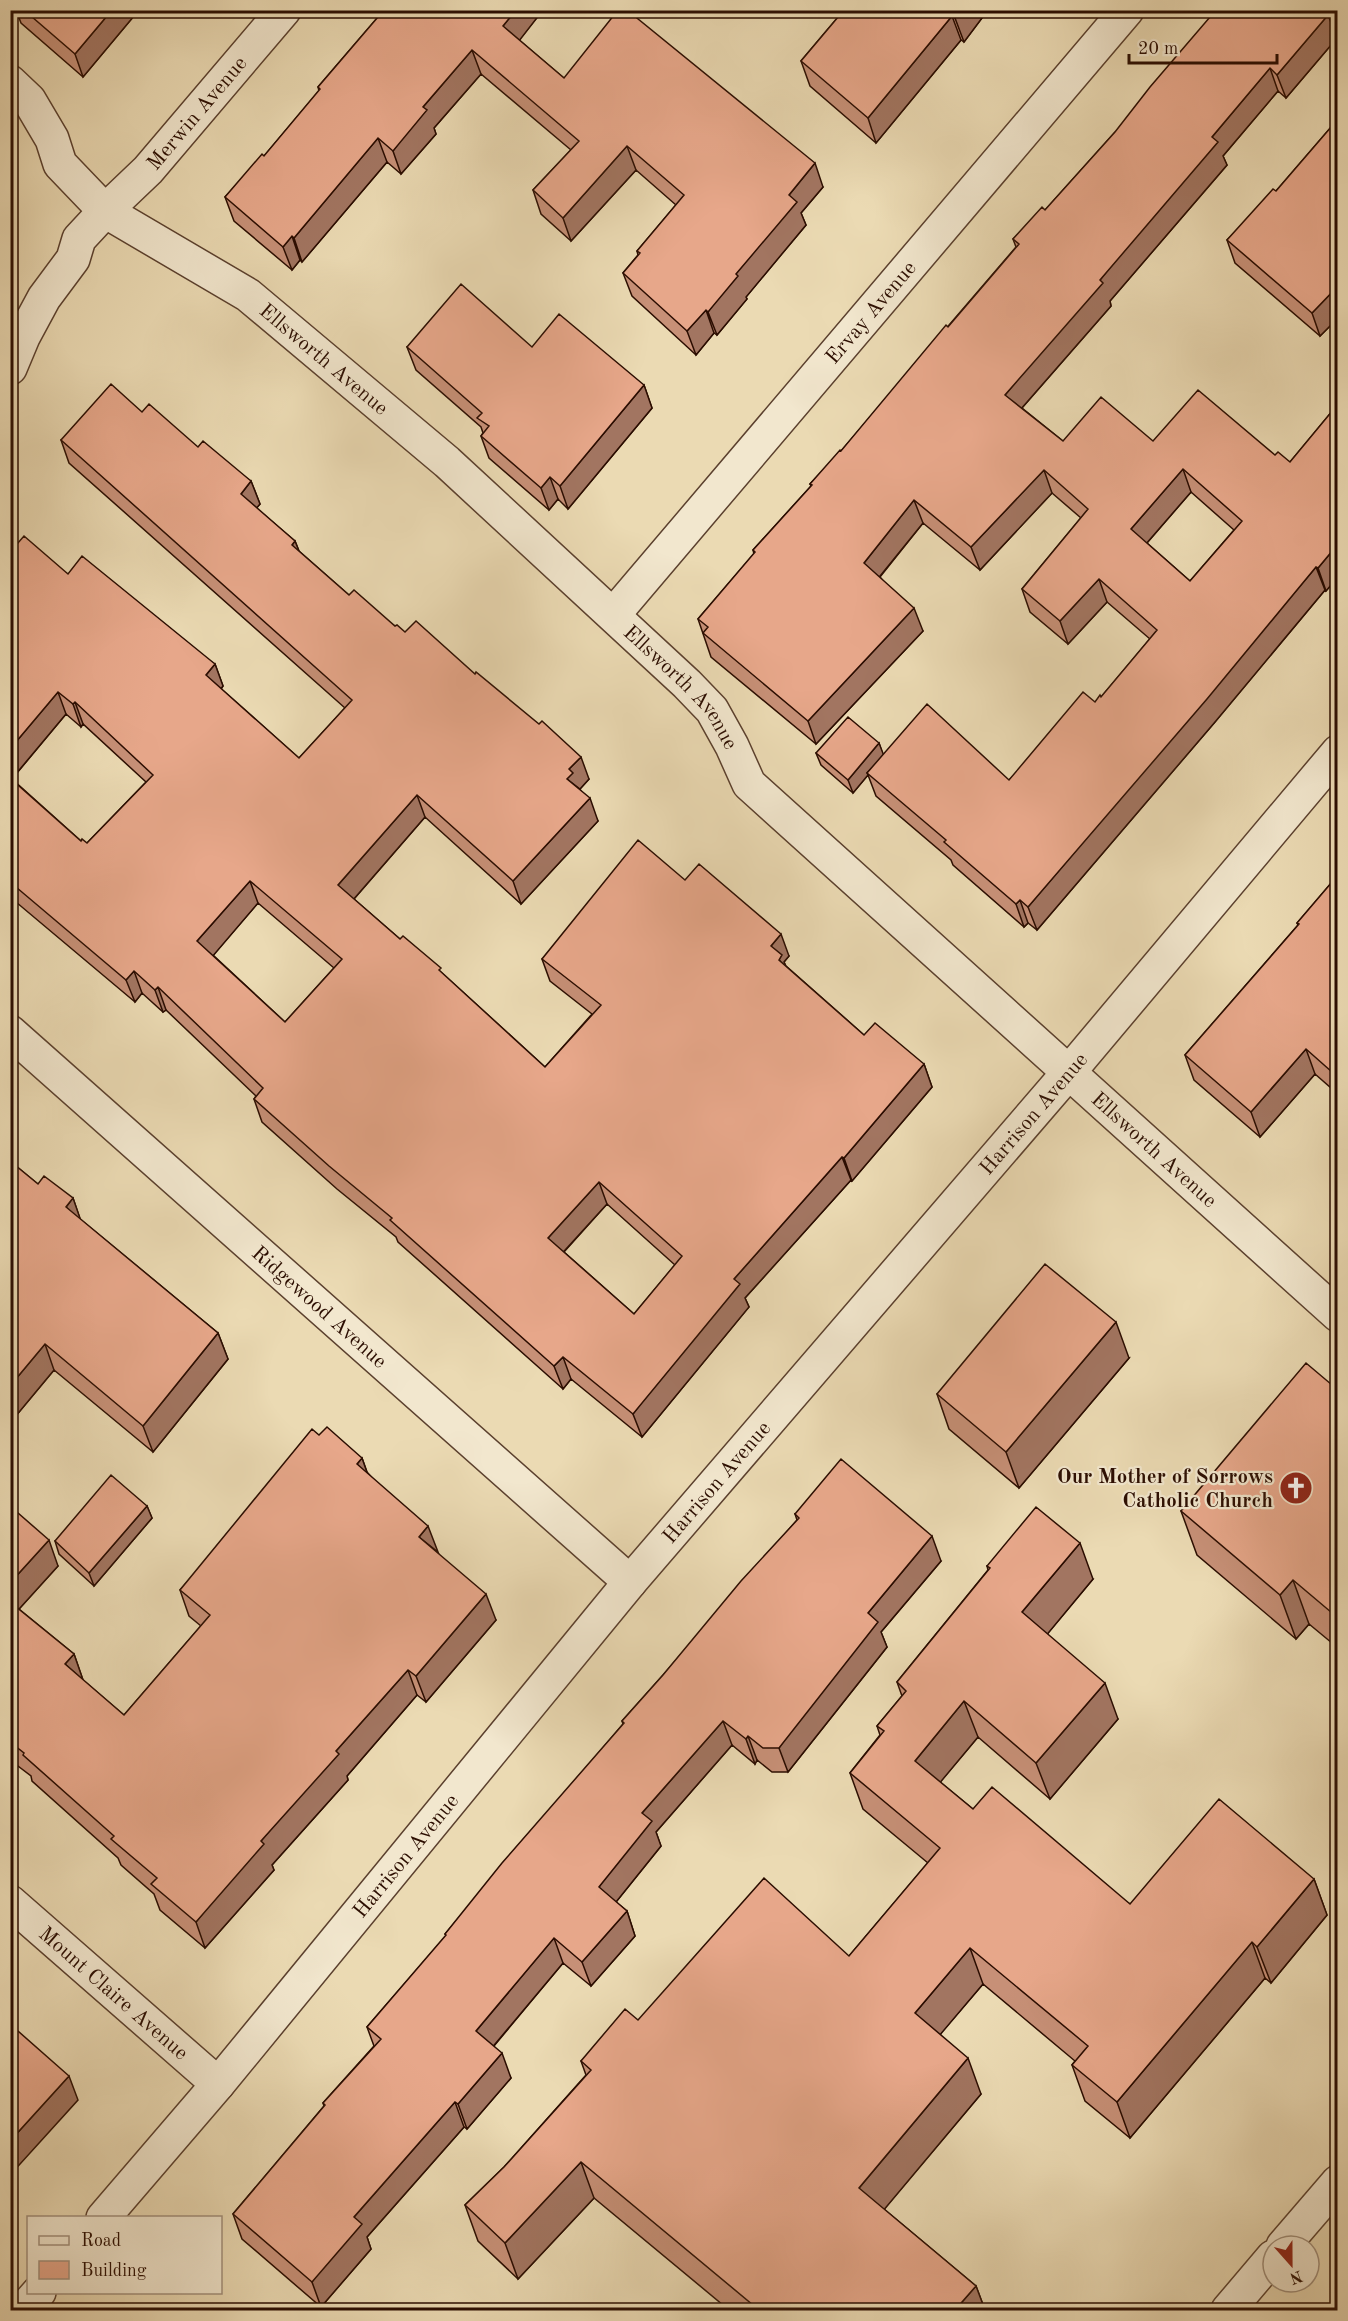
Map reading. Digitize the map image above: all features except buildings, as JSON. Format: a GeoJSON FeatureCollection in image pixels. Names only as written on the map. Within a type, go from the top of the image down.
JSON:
{"type":"FeatureCollection","features":[{"type":"Feature","properties":{"kind":"street","name":"Merwin Avenue"},"geometry":{"type":"LineString","coordinates":[[10,368],[23,337],[44,298],[73,259],[79,239],[148,170],[284,10]]}},
{"type":"Feature","properties":{"kind":"street","name":"Ervay Avenue"},"geometry":{"type":"LineString","coordinates":[[614,614],[1127,10]]}},
{"type":"Feature","properties":{"kind":"street","name":"Ellsworth Avenue"},"geometry":{"type":"LineString","coordinates":[[10,82],[29,100],[52,139],[60,164],[105,211],[248,295],[447,462],[614,614],[712,710],[749,784],[1338,1315]]}},
{"type":"Feature","properties":{"kind":"street","name":"Harrison Avenue"},"geometry":{"type":"LineString","coordinates":[[104,2216],[218,2084],[630,1581],[1069,1072],[1338,752]]}},
{"type":"Feature","properties":{"kind":"street","name":"Ridgewood Avenue"},"geometry":{"type":"LineString","coordinates":[[10,1032],[630,1581]]}},
{"type":"Feature","properties":{"kind":"street","name":"Mount Claire Avenue"},"geometry":{"type":"LineString","coordinates":[[10,1902],[218,2084]]}},
{"type":"Feature","properties":{"kind":"street"},"geometry":{"type":"LineString","coordinates":[[1293,2234],[1338,2182]]}},
{"type":"Feature","properties":{"kind":"street"},"geometry":{"type":"LineString","coordinates":[[1228,2310],[1261,2272]]}},
{"type":"Feature","properties":{"kind":"street"},"geometry":{"type":"LineString","coordinates":[[23,2310],[37,2294]]}},
{"type":"Feature","properties":{"kind":"place","name":"Our Mother of Sorrows Catholic Church"},"geometry":{"type":"Point","coordinates":[1296,1488]}}]}
